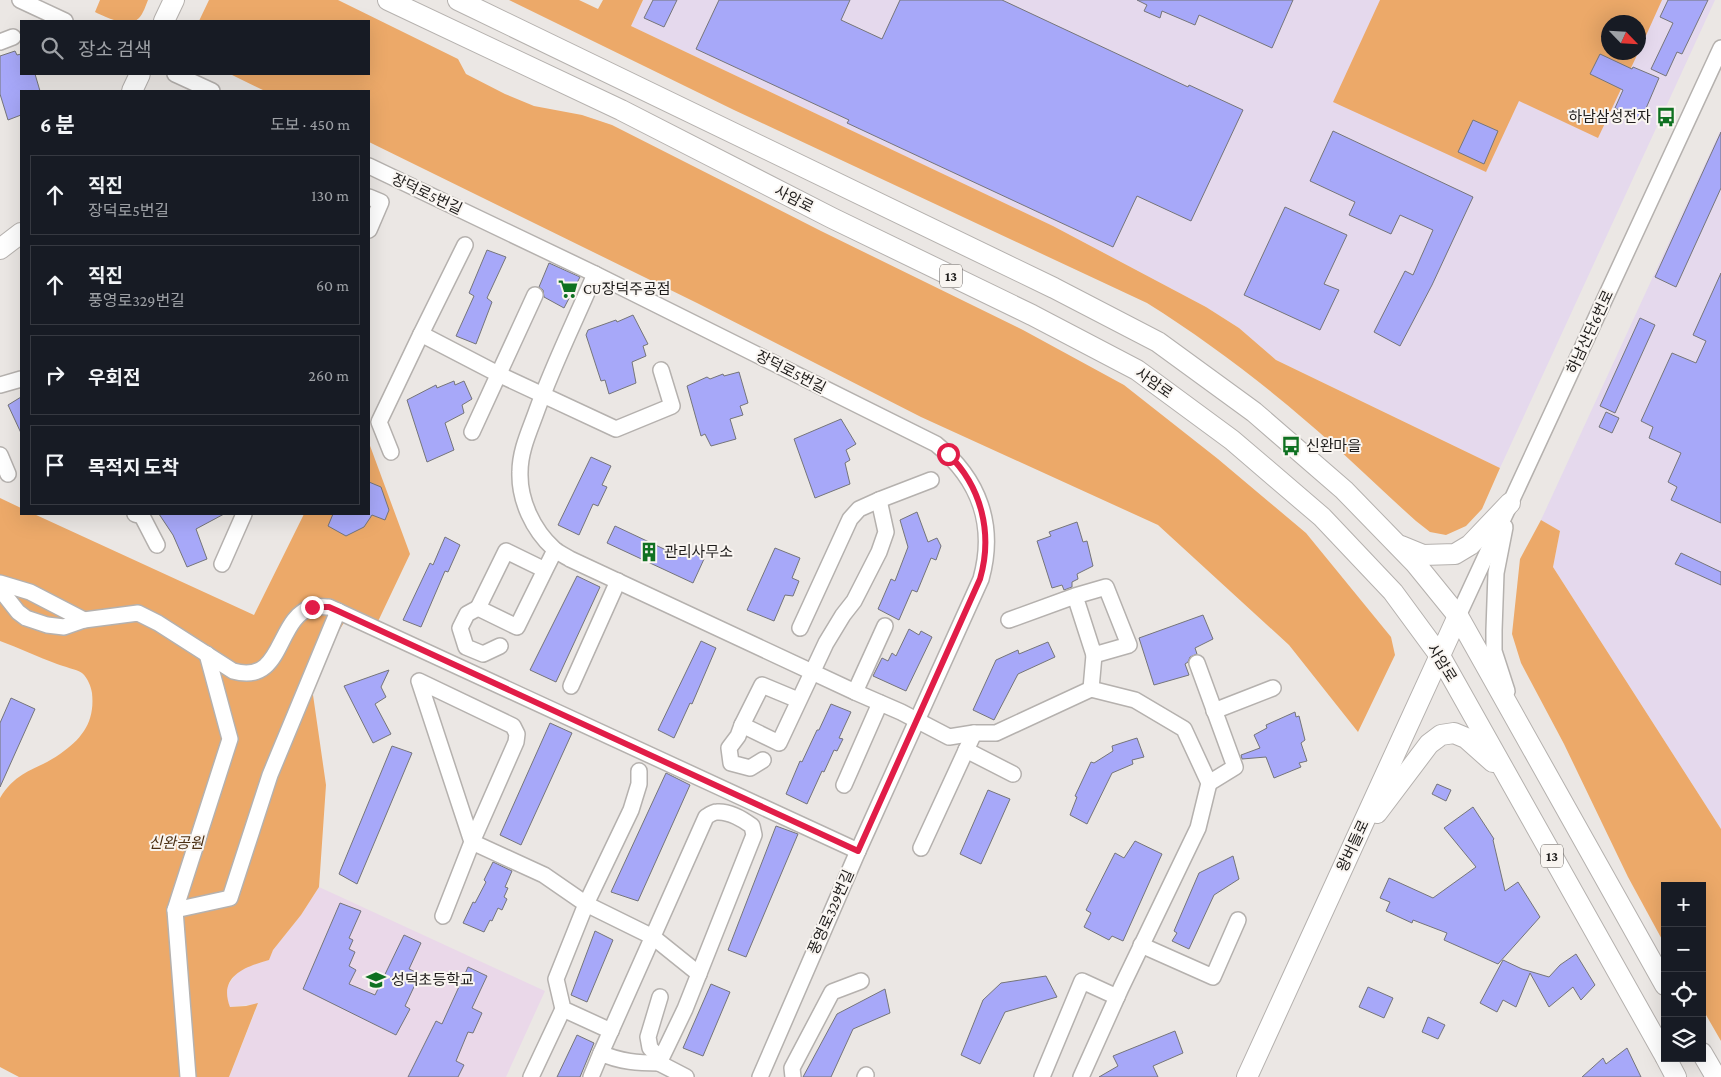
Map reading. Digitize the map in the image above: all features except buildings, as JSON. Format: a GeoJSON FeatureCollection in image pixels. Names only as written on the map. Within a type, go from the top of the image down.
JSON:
{"type":"FeatureCollection","features":[{"type":"Feature","properties":{"kind":"main road"},"geometry":{"type":"LineString","coordinates":[[164,20],[174,0]]}},
{"type":"Feature","properties":{"kind":"main road","name":"사암로"},"geometry":{"type":"LineString","coordinates":[[388,0],[621,110],[832,218],[1137,370],[1232,440],[1322,517],[1393,592],[1440,656],[1661,1050]]}},
{"type":"Feature","properties":{"kind":"main road","name":"13"},"geometry":{"type":"LineString","coordinates":[[458,0],[1054,288],[1158,342],[1254,412],[1344,490],[1415,563],[1458,616],[1661,978]]}},
{"type":"Feature","properties":{"kind":"main road"},"geometry":{"type":"LineString","coordinates":[[132,90],[140,75]]}},
{"type":"Feature","properties":{"kind":"main road"},"geometry":{"type":"LineString","coordinates":[[0,249],[20,234]]}},
{"type":"Feature","properties":{"kind":"main road"},"geometry":{"type":"LineString","coordinates":[[1397,544],[1423,555],[1455,554],[1470,545],[1510,503]]}},
{"type":"Feature","properties":{"kind":"main road","name":"왕버들로"},"geometry":{"type":"LineString","coordinates":[[1247,1077],[1458,616]]}},
{"type":"Feature","properties":{"kind":"main road"},"geometry":{"type":"LineString","coordinates":[[1356,840],[1429,744],[1441,735],[1454,734],[1466,738],[1504,772]]}},
{"type":"Feature","properties":{"kind":"main road"},"geometry":{"type":"LineString","coordinates":[[1706,1060],[1716,1077]]}},
{"type":"Feature","properties":{"kind":"main road","name":"사암로"},"geometry":{"type":"LineString","coordinates":[[1668,1062],[1676,1077]]}},
{"type":"Feature","properties":{"kind":"street"},"geometry":{"type":"LineString","coordinates":[[20,0],[63,20]]}},
{"type":"Feature","properties":{"kind":"street","name":"하남산단6번로"},"geometry":{"type":"LineString","coordinates":[[1458,616],[1721,48]]}},
{"type":"Feature","properties":{"kind":"street"},"geometry":{"type":"LineString","coordinates":[[177,75],[210,90]]}},
{"type":"Feature","properties":{"kind":"street","name":"장덕로5번길"},"geometry":{"type":"LineString","coordinates":[[370,166],[595,274],[936,444],[956,462],[978,497],[983,513],[986,542],[985,561],[980,579],[916,720]]}},
{"type":"Feature","properties":{"kind":"street"},"geometry":{"type":"LineString","coordinates":[[370,197],[381,202],[370,228]]}},
{"type":"Feature","properties":{"kind":"street"},"geometry":{"type":"LineString","coordinates":[[391,452],[379,422],[465,246]]}},
{"type":"Feature","properties":{"kind":"street"},"geometry":{"type":"LineString","coordinates":[[595,274],[542,394],[527,435],[520,473],[528,514],[555,550],[570,559],[880,703],[948,737],[974,733],[996,733],[1091,690],[1135,700],[1184,729],[1209,783],[1198,828],[1081,1077]]}},
{"type":"Feature","properties":{"kind":"street"},"geometry":{"type":"LineString","coordinates":[[472,432],[535,295]]}},
{"type":"Feature","properties":{"kind":"street"},"geometry":{"type":"LineString","coordinates":[[421,334],[498,374],[616,429],[672,406],[661,370]]}},
{"type":"Feature","properties":{"kind":"street"},"geometry":{"type":"LineString","coordinates":[[0,385],[20,379]]}},
{"type":"Feature","properties":{"kind":"street"},"geometry":{"type":"LineString","coordinates":[[0,455],[8,474]]}},
{"type":"Feature","properties":{"kind":"street"},"geometry":{"type":"LineString","coordinates":[[800,628],[850,519],[859,509],[931,480]]}},
{"type":"Feature","properties":{"kind":"street"},"geometry":{"type":"LineString","coordinates":[[742,725],[780,743],[798,700],[833,630],[854,601],[884,539],[886,532],[879,500]]}},
{"type":"Feature","properties":{"kind":"street"},"geometry":{"type":"LineString","coordinates":[[1510,503],[1496,573],[1494,651],[1515,716]]}},
{"type":"Feature","properties":{"kind":"street"},"geometry":{"type":"LineString","coordinates":[[138,515],[142,516],[157,545]]}},
{"type":"Feature","properties":{"kind":"street"},"geometry":{"type":"LineString","coordinates":[[222,564],[244,515]]}},
{"type":"Feature","properties":{"kind":"street"},"geometry":{"type":"LineString","coordinates":[[478,608],[517,627],[555,550]]}},
{"type":"Feature","properties":{"kind":"street"},"geometry":{"type":"LineString","coordinates":[[500,646],[483,654],[466,646],[460,628],[467,614],[478,608],[506,551],[545,570]]}},
{"type":"Feature","properties":{"kind":"street"},"geometry":{"type":"LineString","coordinates":[[571,686],[618,581]]}},
{"type":"Feature","properties":{"kind":"street"},"geometry":{"type":"LineString","coordinates":[[0,584],[30,592],[84,620]]}},
{"type":"Feature","properties":{"kind":"street"},"geometry":{"type":"LineString","coordinates":[[1009,620],[1106,587],[1128,645],[1094,655]]}},
{"type":"Feature","properties":{"kind":"street"},"geometry":{"type":"LineString","coordinates":[[0,589],[18,612],[26,618],[47,625],[64,627],[84,620],[138,613],[158,623],[233,671],[245,674],[260,670],[268,665],[297,617],[312,607],[329,607],[858,851]]}},
{"type":"Feature","properties":{"kind":"street"},"geometry":{"type":"LineString","coordinates":[[1075,596],[1094,655],[1091,690]]}},
{"type":"Feature","properties":{"kind":"street"},"geometry":{"type":"LineString","coordinates":[[175,910],[230,898],[270,775],[338,611]]}},
{"type":"Feature","properties":{"kind":"street"},"geometry":{"type":"LineString","coordinates":[[854,692],[885,626]]}},
{"type":"Feature","properties":{"kind":"street"},"geometry":{"type":"LineString","coordinates":[[188,1077],[175,910],[230,739],[207,654]]}},
{"type":"Feature","properties":{"kind":"street"},"geometry":{"type":"LineString","coordinates":[[1196,663],[1235,767],[1209,783]]}},
{"type":"Feature","properties":{"kind":"street"},"geometry":{"type":"LineString","coordinates":[[443,916],[472,842],[516,742],[516,734],[513,726],[418,681],[472,842],[544,875],[586,904],[653,937],[699,974]]}},
{"type":"Feature","properties":{"kind":"street"},"geometry":{"type":"LineString","coordinates":[[763,760],[750,768],[731,763],[729,748],[738,736],[762,685],[798,700]]}},
{"type":"Feature","properties":{"kind":"street"},"geometry":{"type":"LineString","coordinates":[[1214,711],[1273,688]]}},
{"type":"Feature","properties":{"kind":"street"},"geometry":{"type":"LineString","coordinates":[[844,785],[880,703]]}},
{"type":"Feature","properties":{"kind":"street","name":"풍영로329번길"},"geometry":{"type":"LineString","coordinates":[[760,1077],[916,720]]}},
{"type":"Feature","properties":{"kind":"street"},"geometry":{"type":"LineString","coordinates":[[921,848],[974,733]]}},
{"type":"Feature","properties":{"kind":"street"},"geometry":{"type":"LineString","coordinates":[[966,750],[1013,774]]}},
{"type":"Feature","properties":{"kind":"street"},"geometry":{"type":"LineString","coordinates":[[532,1077],[563,1009],[556,978],[586,904],[631,810],[639,784],[639,771]]}},
{"type":"Feature","properties":{"kind":"street"},"geometry":{"type":"LineString","coordinates":[[591,1077],[706,817],[718,812],[725,813],[746,821],[752,826],[754,834],[685,1009],[660,1061]]}},
{"type":"Feature","properties":{"kind":"street"},"geometry":{"type":"LineString","coordinates":[[1141,946],[1213,977],[1238,920]]}},
{"type":"Feature","properties":{"kind":"street"},"geometry":{"type":"LineString","coordinates":[[793,1077],[792,1068],[832,992],[861,981]]}},
{"type":"Feature","properties":{"kind":"street"},"geometry":{"type":"LineString","coordinates":[[1042,1077],[1082,981],[1117,997]]}},
{"type":"Feature","properties":{"kind":"street"},"geometry":{"type":"LineString","coordinates":[[660,997],[648,1036],[650,1048],[660,1061],[681,1076]]}},
{"type":"Feature","properties":{"kind":"street"},"geometry":{"type":"LineString","coordinates":[[563,1009],[611,1031]]}},
{"type":"Feature","properties":{"kind":"street"},"geometry":{"type":"LineString","coordinates":[[601,1053],[612,1058],[638,1063],[660,1061]]}},
{"type":"Feature","properties":{"kind":"shaded area"},"geometry":{"type":"Polygon","coordinates":[[[643,0],[1715,0],[1500,468],[1276,360],[1239,328],[1206,307],[1053,226],[631,26],[643,0]]]}},
{"type":"Feature","properties":{"kind":"shaded area"},"geometry":{"type":"Polygon","coordinates":[[[1721,129],[1721,829],[1553,567],[1560,531],[1541,520],[1721,129]]]}},
{"type":"Feature","properties":{"kind":"shaded area","name":"성덕초등학교"},"geometry":{"type":"Polygon","coordinates":[[[319,887],[545,991],[506,1077],[229,1077],[258,1004],[230,1007],[226,997],[227,987],[237,972],[250,965],[269,960],[273,950],[301,915],[319,887]]]}},
{"type":"Feature","properties":{"kind":"green space"},"geometry":{"type":"Polygon","coordinates":[[[100,0],[148,0],[136,20],[114,20],[95,12],[100,0]]]}},
{"type":"Feature","properties":{"kind":"green space"},"geometry":{"type":"Polygon","coordinates":[[[209,0],[338,0],[458,59],[466,74],[505,94],[534,106],[582,115],[612,125],[821,231],[1023,330],[1124,385],[1218,459],[1306,533],[1391,637],[1395,655],[1358,732],[1289,645],[1158,525],[921,417],[697,303],[370,142],[370,90],[263,90],[232,75],[370,75],[370,20],[199,20],[209,0]]]}},
{"type":"Feature","properties":{"kind":"green space"},"geometry":{"type":"Polygon","coordinates":[[[509,0],[579,0],[598,9],[603,0],[643,0],[631,26],[1053,226],[1206,307],[1239,328],[1276,360],[1500,468],[1482,509],[1466,526],[1446,535],[1430,532],[1268,389],[1209,344],[1147,303],[734,110],[509,0]]]}},
{"type":"Feature","properties":{"kind":"green space"},"geometry":{"type":"Polygon","coordinates":[[[1380,0],[1662,0],[1646,35],[1646,15],[1601,15],[1601,60],[1635,60],[1598,138],[1519,101],[1486,172],[1333,102],[1380,0]]]}},
{"type":"Feature","properties":{"kind":"green space","name":"신완공원"},"geometry":{"type":"Polygon","coordinates":[[[370,446],[410,554],[372,634],[345,621],[319,663],[312,688],[326,785],[319,887],[301,915],[273,950],[269,960],[243,970],[231,980],[227,996],[230,1007],[258,1003],[229,1077],[19,1077],[0,1067],[0,798],[14,781],[28,771],[51,760],[75,742],[86,728],[89,720],[92,693],[86,677],[77,670],[0,641],[0,498],[20,508],[20,515],[36,515],[254,615],[304,515],[370,515],[370,446]]]}},
{"type":"Feature","properties":{"kind":"green space"},"geometry":{"type":"Polygon","coordinates":[[[1541,520],[1560,531],[1553,567],[1721,829],[1721,1041],[1706,1015],[1706,882],[1661,882],[1661,938],[1628,877],[1564,744],[1521,663],[1512,634],[1520,559],[1541,520]]]}},
{"type":"Feature","properties":{"kind":"place","name":"하남삼성전자"},"geometry":{"type":"Point","coordinates":[1666,117]}},
{"type":"Feature","properties":{"kind":"place","name":"CU장덕주공점"},"geometry":{"type":"Point","coordinates":[568,289]}},
{"type":"Feature","properties":{"kind":"place","name":"신완마을"},"geometry":{"type":"Point","coordinates":[1291,446]}},
{"type":"Feature","properties":{"kind":"place","name":"관리사무소"},"geometry":{"type":"Point","coordinates":[649,552]}},
{"type":"Feature","properties":{"kind":"place","name":"성덕초등학교"},"geometry":{"type":"Point","coordinates":[376,980]}},
{"type":"Feature","properties":{"kind":"route"},"geometry":{"type":"LineString","coordinates":[[312,607],[329,607],[338,611],[858,851],[980,579],[985,561],[986,542],[983,513],[978,497],[965,474],[948,454]]}}]}
